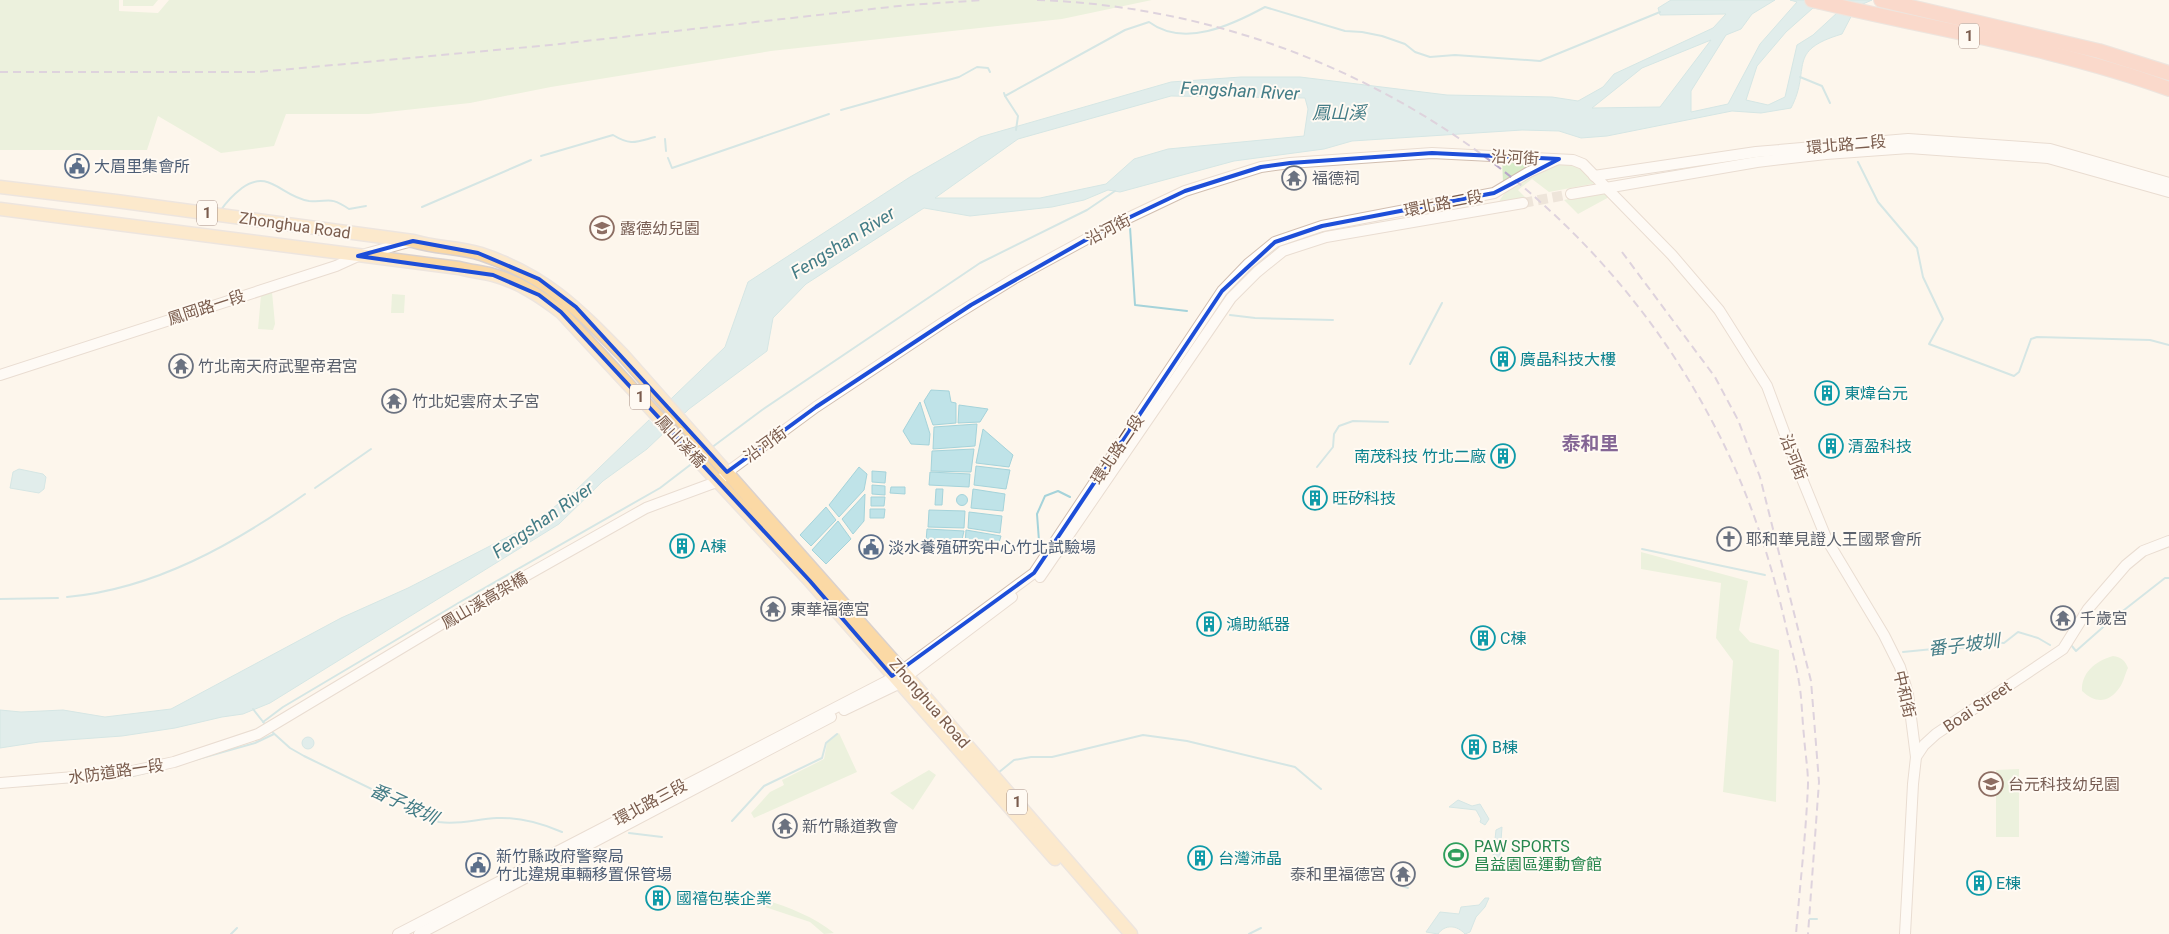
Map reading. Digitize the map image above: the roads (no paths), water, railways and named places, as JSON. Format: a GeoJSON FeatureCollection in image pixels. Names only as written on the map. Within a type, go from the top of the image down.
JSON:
{"type":"FeatureCollection","features":[{"type":"Feature","properties":{"kind":"highway","name":"1"},"geometry":{"type":"LineString","coordinates":[[1812,0],[2125,73],[2169,89]]}},
{"type":"Feature","properties":{"kind":"highway","name":"1"},"geometry":{"type":"LineString","coordinates":[[1881,0],[2099,51],[2165,71]]}},
{"type":"Feature","properties":{"kind":"main road","name":"Zhonghua Road"},"geometry":{"type":"LineString","coordinates":[[0,187],[413,241],[431,247],[478,253],[516,267],[539,279],[576,307]]}},
{"type":"Feature","properties":{"kind":"main road","name":"Zhonghua Road"},"geometry":{"type":"LineString","coordinates":[[0,209],[459,268],[493,275],[513,282],[539,295],[561,312]]}},
{"type":"Feature","properties":{"kind":"main road","name":"鳳山溪橋"},"geometry":{"type":"LineString","coordinates":[[576,307],[622,355],[723,477]]}},
{"type":"Feature","properties":{"kind":"main road","name":"鳳山溪橋"},"geometry":{"type":"LineString","coordinates":[[561,312],[723,477]]}},
{"type":"Feature","properties":{"kind":"main road","name":"Zhonghua Road"},"geometry":{"type":"LineString","coordinates":[[723,477],[810,581],[900,677],[1131,934]]}},
{"type":"Feature","properties":{"kind":"main road","name":"Zhonghua Road"},"geometry":{"type":"LineString","coordinates":[[900,677],[1121,934]]}},
{"type":"Feature","properties":{"kind":"street","name":"環北路二段"},"geometry":{"type":"LineString","coordinates":[[1594,176],[1756,152],[1908,138],[2050,149],[2169,182]]}},
{"type":"Feature","properties":{"kind":"street","name":"環北路二段"},"geometry":{"type":"LineString","coordinates":[[1571,194],[1757,162],[1826,154],[1909,148],[2048,158],[2169,192]]}},
{"type":"Feature","properties":{"kind":"street","name":"沿河街"},"geometry":{"type":"LineString","coordinates":[[723,477],[816,407],[964,309],[1105,229],[1185,191],[1261,167],[1290,163],[1432,153],[1560,159]]}},
{"type":"Feature","properties":{"kind":"street"},"geometry":{"type":"LineString","coordinates":[[1560,159],[1573,160],[1582,164],[1594,176]]}},
{"type":"Feature","properties":{"kind":"street","name":"環北路二段"},"geometry":{"type":"LineString","coordinates":[[900,677],[1034,573],[1222,291],[1248,264],[1274,242],[1322,226],[1494,193],[1528,172],[1560,159]]}},
{"type":"Feature","properties":{"kind":"street","name":"沿河街"},"geometry":{"type":"LineString","coordinates":[[1594,176],[1672,255],[1719,310],[1767,386],[1827,540],[1884,635]]}},
{"type":"Feature","properties":{"kind":"street","name":"環北路二段"},"geometry":{"type":"LineString","coordinates":[[900,677],[1039,578],[1231,298],[1257,272],[1283,251],[1326,237],[1523,203]]}},
{"type":"Feature","properties":{"kind":"street","name":"鳳岡路一段"},"geometry":{"type":"LineString","coordinates":[[0,375],[336,266],[358,256],[413,241]]}},
{"type":"Feature","properties":{"kind":"street","name":"鳳山溪高架橋"},"geometry":{"type":"LineString","coordinates":[[258,734],[465,610],[646,508],[723,477]]}},
{"type":"Feature","properties":{"kind":"street","name":"Boai Street"},"geometry":{"type":"LineString","coordinates":[[1916,757],[1924,745],[1936,734],[2063,649],[2088,609],[2126,565],[2143,551],[2169,541]]}},
{"type":"Feature","properties":{"kind":"street","name":"中和街"},"geometry":{"type":"LineString","coordinates":[[1884,635],[1900,667],[1908,694],[1916,757]]}},
{"type":"Feature","properties":{"kind":"street","name":"環北路三段"},"geometry":{"type":"LineString","coordinates":[[398,934],[900,677]]}},
{"type":"Feature","properties":{"kind":"street","name":"環北路三段"},"geometry":{"type":"LineString","coordinates":[[418,934],[900,677]]}},
{"type":"Feature","properties":{"kind":"street","name":"水防道路一段"},"geometry":{"type":"LineString","coordinates":[[0,783],[123,774],[174,762],[258,734]]}},
{"type":"Feature","properties":{"kind":"street"},"geometry":{"type":"LineString","coordinates":[[1906,934],[1916,757]]}},
{"type":"Feature","properties":{"kind":"water","name":"鳳山溪"},"geometry":{"type":"Polygon","coordinates":[[[1671,0],[1775,0],[1752,14],[1741,29],[1726,35],[1691,91],[1691,112],[1728,104],[1760,44],[1797,2],[1790,0],[1872,0],[1856,7],[1842,34],[1824,40],[1806,54],[1797,94],[1791,108],[1761,113],[1732,111],[1607,136],[1581,138],[1559,131],[1522,130],[1352,141],[1324,149],[1234,161],[1120,192],[1108,190],[1084,200],[1052,207],[970,216],[924,208],[806,284],[773,318],[767,351],[689,409],[647,449],[603,481],[559,524],[270,703],[243,714],[175,728],[122,736],[39,742],[0,748],[0,710],[21,712],[63,710],[105,717],[171,709],[341,618],[408,588],[529,526],[574,492],[725,347],[748,282],[910,177],[980,137],[1171,82],[1241,77],[1300,77],[1447,95],[1552,97],[1578,101],[1603,87],[1614,74],[1713,28],[1726,14],[1660,15],[1658,8],[1671,0]],[[1813,8],[1786,32],[1757,66],[1746,100],[1768,105],[1785,97],[1797,45],[1813,35],[1838,12],[1813,8]],[[1711,40],[1642,68],[1592,108],[1660,107],[1711,40]],[[1171,96],[1018,139],[935,198],[1040,198],[1106,184],[1134,159],[1168,149],[1304,136],[1308,109],[1305,98],[1171,96]]]}},
{"type":"Feature","properties":{"kind":"water"},"geometry":{"type":"Polygon","coordinates":[[[931,390],[949,391],[951,402],[956,403],[956,423],[933,425],[924,401],[931,390]]]}},
{"type":"Feature","properties":{"kind":"water"},"geometry":{"type":"Polygon","coordinates":[[[920,402],[930,434],[929,445],[911,444],[903,431],[920,402]]]}},
{"type":"Feature","properties":{"kind":"water"},"geometry":{"type":"Polygon","coordinates":[[[959,405],[988,409],[980,422],[958,423],[959,405]]]}},
{"type":"Feature","properties":{"kind":"water"},"geometry":{"type":"Polygon","coordinates":[[[977,424],[975,446],[933,449],[934,427],[977,424]]]}},
{"type":"Feature","properties":{"kind":"water"},"geometry":{"type":"Polygon","coordinates":[[[983,429],[1013,455],[1009,467],[976,463],[983,429]]]}},
{"type":"Feature","properties":{"kind":"water"},"geometry":{"type":"Polygon","coordinates":[[[974,449],[971,472],[931,471],[932,451],[974,449]]]}},
{"type":"Feature","properties":{"kind":"water"},"geometry":{"type":"Polygon","coordinates":[[[976,466],[1010,470],[1006,489],[974,485],[976,466]]]}},
{"type":"Feature","properties":{"kind":"water"},"geometry":{"type":"Polygon","coordinates":[[[859,467],[867,474],[864,490],[839,517],[829,505],[859,467]]]}},
{"type":"Feature","properties":{"kind":"water"},"geometry":{"type":"Polygon","coordinates":[[[19,469],[43,474],[46,477],[44,489],[39,493],[10,488],[13,472],[19,469]]]}},
{"type":"Feature","properties":{"kind":"water"},"geometry":{"type":"Polygon","coordinates":[[[872,471],[886,472],[885,483],[872,482],[872,471]]]}},
{"type":"Feature","properties":{"kind":"water"},"geometry":{"type":"Polygon","coordinates":[[[930,472],[970,474],[969,487],[929,485],[930,472]]]}},
{"type":"Feature","properties":{"kind":"water"},"geometry":{"type":"Polygon","coordinates":[[[872,485],[885,486],[885,495],[872,494],[872,485]]]}},
{"type":"Feature","properties":{"kind":"water"},"geometry":{"type":"Polygon","coordinates":[[[891,487],[905,487],[905,494],[890,493],[891,487]]]}},
{"type":"Feature","properties":{"kind":"water"},"geometry":{"type":"Polygon","coordinates":[[[936,489],[943,489],[942,505],[935,505],[936,489]]]}},
{"type":"Feature","properties":{"kind":"water"},"geometry":{"type":"Polygon","coordinates":[[[973,489],[1005,494],[1003,511],[971,508],[973,489]]]}},
{"type":"Feature","properties":{"kind":"water"},"geometry":{"type":"Polygon","coordinates":[[[865,494],[864,521],[853,534],[842,519],[865,494]]]}},
{"type":"Feature","properties":{"kind":"water"},"geometry":{"type":"Polygon","coordinates":[[[962,494],[968,500],[962,506],[956,500],[962,494]]]}},
{"type":"Feature","properties":{"kind":"water"},"geometry":{"type":"Polygon","coordinates":[[[871,497],[885,497],[884,506],[871,506],[871,497]]]}},
{"type":"Feature","properties":{"kind":"water"},"geometry":{"type":"Polygon","coordinates":[[[826,507],[836,520],[811,546],[800,535],[826,507]]]}},
{"type":"Feature","properties":{"kind":"water"},"geometry":{"type":"Polygon","coordinates":[[[870,509],[885,509],[884,518],[870,518],[870,509]]]}},
{"type":"Feature","properties":{"kind":"water"},"geometry":{"type":"Polygon","coordinates":[[[929,510],[965,511],[964,528],[928,527],[929,510]]]}},
{"type":"Feature","properties":{"kind":"water"},"geometry":{"type":"Polygon","coordinates":[[[969,512],[1002,516],[1000,533],[968,528],[969,512]]]}},
{"type":"Feature","properties":{"kind":"water"},"geometry":{"type":"Polygon","coordinates":[[[838,521],[851,539],[826,564],[812,550],[838,521]]]}},
{"type":"Feature","properties":{"kind":"water"},"geometry":{"type":"Polygon","coordinates":[[[927,529],[964,531],[961,544],[926,541],[927,529]]]}},
{"type":"Feature","properties":{"kind":"water"},"geometry":{"type":"Polygon","coordinates":[[[966,530],[1001,536],[997,549],[965,544],[966,530]]]}},
{"type":"Feature","properties":{"kind":"water"},"geometry":{"type":"Polygon","coordinates":[[[306,737],[310,737],[314,743],[310,749],[306,749],[302,745],[302,741],[306,737]]]}},
{"type":"Feature","properties":{"kind":"water"},"geometry":{"type":"Polygon","coordinates":[[[1458,800],[1472,806],[1480,804],[1489,819],[1485,825],[1480,822],[1481,819],[1476,810],[1449,807],[1458,800]]]}},
{"type":"Feature","properties":{"kind":"water"},"geometry":{"type":"Polygon","coordinates":[[[1502,827],[1499,868],[1493,857],[1496,830],[1502,827]]]}},
{"type":"Feature","properties":{"kind":"water"},"geometry":{"type":"Polygon","coordinates":[[[1485,898],[1489,898],[1485,907],[1476,917],[1470,932],[1465,934],[1455,927],[1448,927],[1438,934],[1426,932],[1440,912],[1459,914],[1461,907],[1479,905],[1485,898]]]}},
{"type":"Feature","properties":{"kind":"waterway"},"geometry":{"type":"LineString","coordinates":[[1004,93],[1005,96],[1125,30],[1149,22],[1163,30],[1177,33],[1208,31],[1238,21],[1265,7],[1345,31],[1382,36],[1405,44],[1415,52],[1430,57],[1455,55],[1540,61],[1660,12]]}},
{"type":"Feature","properties":{"kind":"waterway"},"geometry":{"type":"LineString","coordinates":[[841,110],[959,77],[977,67],[988,68],[990,72]]}},
{"type":"Feature","properties":{"kind":"waterway"},"geometry":{"type":"LineString","coordinates":[[1800,77],[1822,86],[1830,103]]}},
{"type":"Feature","properties":{"kind":"waterway"},"geometry":{"type":"LineString","coordinates":[[1005,96],[1018,116],[1016,130]]}},
{"type":"Feature","properties":{"kind":"waterway"},"geometry":{"type":"LineString","coordinates":[[668,158],[672,168],[829,114]]}},
{"type":"Feature","properties":{"kind":"waterway"},"geometry":{"type":"LineString","coordinates":[[541,156],[613,135],[629,142],[655,137]]}},
{"type":"Feature","properties":{"kind":"waterway"},"geometry":{"type":"LineString","coordinates":[[665,139],[666,151]]}},
{"type":"Feature","properties":{"kind":"waterway"},"geometry":{"type":"LineString","coordinates":[[422,207],[531,160]]}},
{"type":"Feature","properties":{"kind":"waterway"},"geometry":{"type":"LineString","coordinates":[[1858,162],[1878,202],[1917,248],[1923,277],[1943,319],[1929,344],[2014,376],[2019,372],[2031,339],[2037,337],[2150,340],[2169,345]]}},
{"type":"Feature","properties":{"kind":"waterway"},"geometry":{"type":"LineString","coordinates":[[221,210],[230,198],[242,188],[260,181],[268,182],[309,201],[329,200],[349,209],[366,206]]}},
{"type":"Feature","properties":{"kind":"waterway"},"geometry":{"type":"LineString","coordinates":[[711,448],[762,410],[980,263],[1087,210],[1115,191]]}},
{"type":"Feature","properties":{"kind":"waterway"},"geometry":{"type":"LineString","coordinates":[[1130,227],[1135,305],[1187,311]]}},
{"type":"Feature","properties":{"kind":"waterway"},"geometry":{"type":"LineString","coordinates":[[1410,364],[1442,303]]}},
{"type":"Feature","properties":{"kind":"waterway"},"geometry":{"type":"LineString","coordinates":[[1230,315],[1255,318],[1333,320]]}},
{"type":"Feature","properties":{"kind":"waterway"},"geometry":{"type":"LineString","coordinates":[[1317,467],[1333,447],[1334,434],[1339,426],[1353,421],[1388,422]]}},
{"type":"Feature","properties":{"kind":"waterway"},"geometry":{"type":"LineString","coordinates":[[315,488],[371,449]]}},
{"type":"Feature","properties":{"kind":"waterway"},"geometry":{"type":"LineString","coordinates":[[263,722],[283,707],[460,602],[660,488],[694,462]]}},
{"type":"Feature","properties":{"kind":"waterway"},"geometry":{"type":"LineString","coordinates":[[1039,541],[1037,514],[1045,496],[1058,491],[1070,497]]}},
{"type":"Feature","properties":{"kind":"waterway"},"geometry":{"type":"LineString","coordinates":[[67,597],[131,585],[162,574],[222,546],[305,494]]}},
{"type":"Feature","properties":{"kind":"waterway","name":"番子坡圳"},"geometry":{"type":"LineString","coordinates":[[1642,549],[1765,575]]}},
{"type":"Feature","properties":{"kind":"waterway","name":"番子坡圳"},"geometry":{"type":"LineString","coordinates":[[2071,645],[2076,651],[2110,621],[2165,578],[2169,578]]}},
{"type":"Feature","properties":{"kind":"waterway"},"geometry":{"type":"LineString","coordinates":[[0,599],[58,598]]}},
{"type":"Feature","properties":{"kind":"waterway","name":"番子坡圳"},"geometry":{"type":"LineString","coordinates":[[1903,652],[1965,648],[1987,642],[2004,643],[2018,632],[2038,638],[2050,645]]}},
{"type":"Feature","properties":{"kind":"waterway"},"geometry":{"type":"LineString","coordinates":[[253,709],[264,723]]}},
{"type":"Feature","properties":{"kind":"waterway","name":"番子坡圳"},"geometry":{"type":"LineString","coordinates":[[270,730],[290,748],[304,756],[439,822],[454,823],[514,818],[538,823],[562,832]]}},
{"type":"Feature","properties":{"kind":"waterway"},"geometry":{"type":"LineString","coordinates":[[191,761],[255,743],[274,734]]}},
{"type":"Feature","properties":{"kind":"waterway"},"geometry":{"type":"LineString","coordinates":[[732,821],[764,786],[822,758],[826,743],[837,734]]}},
{"type":"Feature","properties":{"kind":"waterway"},"geometry":{"type":"LineString","coordinates":[[998,773],[1014,760],[1031,757],[1052,757],[1143,735],[1187,741],[1295,767],[1321,789]]}},
{"type":"Feature","properties":{"kind":"waterway"},"geometry":{"type":"LineString","coordinates":[[125,778],[149,772]]}},
{"type":"Feature","properties":{"kind":"waterway"},"geometry":{"type":"LineString","coordinates":[[23,786],[117,778]]}},
{"type":"Feature","properties":{"kind":"waterway","name":"番子坡圳"},"geometry":{"type":"LineString","coordinates":[[629,833],[662,837]]}},
{"type":"Feature","properties":{"kind":"waterway","name":"番子坡圳"},"geometry":{"type":"LineString","coordinates":[[1402,886],[1408,888]]}},
{"type":"Feature","properties":{"kind":"waterway"},"geometry":{"type":"LineString","coordinates":[[1810,919],[1817,919]]}},
{"type":"Feature","properties":{"kind":"waterway"},"geometry":{"type":"LineString","coordinates":[[231,934],[237,928]]}},
{"type":"Feature","properties":{"kind":"waterway","name":"番子坡圳"},"geometry":{"type":"LineString","coordinates":[[1249,934],[1261,928]]}},
{"type":"Feature","properties":{"kind":"tunnel"},"geometry":{"type":"LineString","coordinates":[[1523,203],[1571,194]]}},
{"type":"Feature","properties":{"kind":"railway"},"geometry":{"type":"LineString","coordinates":[[0,72],[258,72],[550,45],[908,5],[984,0]]}},
{"type":"Feature","properties":{"kind":"railway"},"geometry":{"type":"LineString","coordinates":[[1037,0],[1142,11],[1244,35],[1341,72],[1432,121],[1516,181],[1592,252],[1658,333],[1713,423],[1746,495],[1772,571],[1796,667],[1801,695],[1808,772],[1796,934]]}},
{"type":"Feature","properties":{"kind":"railway"},"geometry":{"type":"LineString","coordinates":[[1622,252],[1715,377],[1738,420],[1760,477],[1811,681],[1819,782],[1808,934]]}},
{"type":"Feature","properties":{"kind":"place","name":"大眉里集會所"},"geometry":{"type":"Point","coordinates":[77,166]}},
{"type":"Feature","properties":{"kind":"place","name":"福德祠"},"geometry":{"type":"Point","coordinates":[1294,178]}},
{"type":"Feature","properties":{"kind":"place","name":"露德幼兒園"},"geometry":{"type":"Point","coordinates":[602,228]}},
{"type":"Feature","properties":{"kind":"place","name":"廣晶科技大樓"},"geometry":{"type":"Point","coordinates":[1503,359]}},
{"type":"Feature","properties":{"kind":"place","name":"竹北南天府武聖帝君宮"},"geometry":{"type":"Point","coordinates":[181,366]}},
{"type":"Feature","properties":{"kind":"place","name":"東煒台元"},"geometry":{"type":"Point","coordinates":[1827,393]}},
{"type":"Feature","properties":{"kind":"place","name":"竹北妃雲府太子宮"},"geometry":{"type":"Point","coordinates":[394,401]}},
{"type":"Feature","properties":{"kind":"place","name":"清盈科技"},"geometry":{"type":"Point","coordinates":[1831,446]}},
{"type":"Feature","properties":{"kind":"place","name":"南茂科技 竹北二廠"},"geometry":{"type":"Point","coordinates":[1503,456]}},
{"type":"Feature","properties":{"kind":"place","name":"旺矽科技"},"geometry":{"type":"Point","coordinates":[1315,498]}},
{"type":"Feature","properties":{"kind":"place","name":"耶和華見證人王國聚會所"},"geometry":{"type":"Point","coordinates":[1729,539]}},
{"type":"Feature","properties":{"kind":"place","name":"A棟"},"geometry":{"type":"Point","coordinates":[682,546]}},
{"type":"Feature","properties":{"kind":"place","name":"淡水養殖研究中心竹北試驗場"},"geometry":{"type":"Point","coordinates":[871,547]}},
{"type":"Feature","properties":{"kind":"place","name":"東華福德宮"},"geometry":{"type":"Point","coordinates":[773,609]}},
{"type":"Feature","properties":{"kind":"place","name":"千歲宮"},"geometry":{"type":"Point","coordinates":[2063,618]}},
{"type":"Feature","properties":{"kind":"place","name":"鴻助紙器"},"geometry":{"type":"Point","coordinates":[1209,624]}},
{"type":"Feature","properties":{"kind":"place","name":"C棟"},"geometry":{"type":"Point","coordinates":[1483,638]}},
{"type":"Feature","properties":{"kind":"place","name":"B棟"},"geometry":{"type":"Point","coordinates":[1474,747]}},
{"type":"Feature","properties":{"kind":"place","name":"台元科技幼兒園"},"geometry":{"type":"Point","coordinates":[1991,784]}},
{"type":"Feature","properties":{"kind":"place","name":"新竹縣道教會"},"geometry":{"type":"Point","coordinates":[785,826]}},
{"type":"Feature","properties":{"kind":"place","name":"PAW SPORTS 昌益園區運動會館"},"geometry":{"type":"Point","coordinates":[1456,855]}},
{"type":"Feature","properties":{"kind":"place","name":"台灣沛晶"},"geometry":{"type":"Point","coordinates":[1200,858]}},
{"type":"Feature","properties":{"kind":"place","name":"新竹縣政府警察局 竹北違規車輛移置保管場"},"geometry":{"type":"Point","coordinates":[478,865]}},
{"type":"Feature","properties":{"kind":"place","name":"泰和里福德宮"},"geometry":{"type":"Point","coordinates":[1403,874]}},
{"type":"Feature","properties":{"kind":"place","name":"E棟"},"geometry":{"type":"Point","coordinates":[1979,883]}},
{"type":"Feature","properties":{"kind":"place","name":"國禧包裝企業"},"geometry":{"type":"Point","coordinates":[658,898]}},
{"type":"Feature","properties":{"kind":"district","name":"泰和里"},"geometry":{"type":"Point","coordinates":[1590,443]}},
{"type":"Feature","properties":{"kind":"water label","name":"Fengshan River"},"geometry":{"type":"Point","coordinates":[1240,91]}},
{"type":"Feature","properties":{"kind":"water label","name":"Fengshan River"},"geometry":{"type":"Point","coordinates":[843,243]}},
{"type":"Feature","properties":{"kind":"water label","name":"Fengshan River"},"geometry":{"type":"Point","coordinates":[543,520]}}]}
